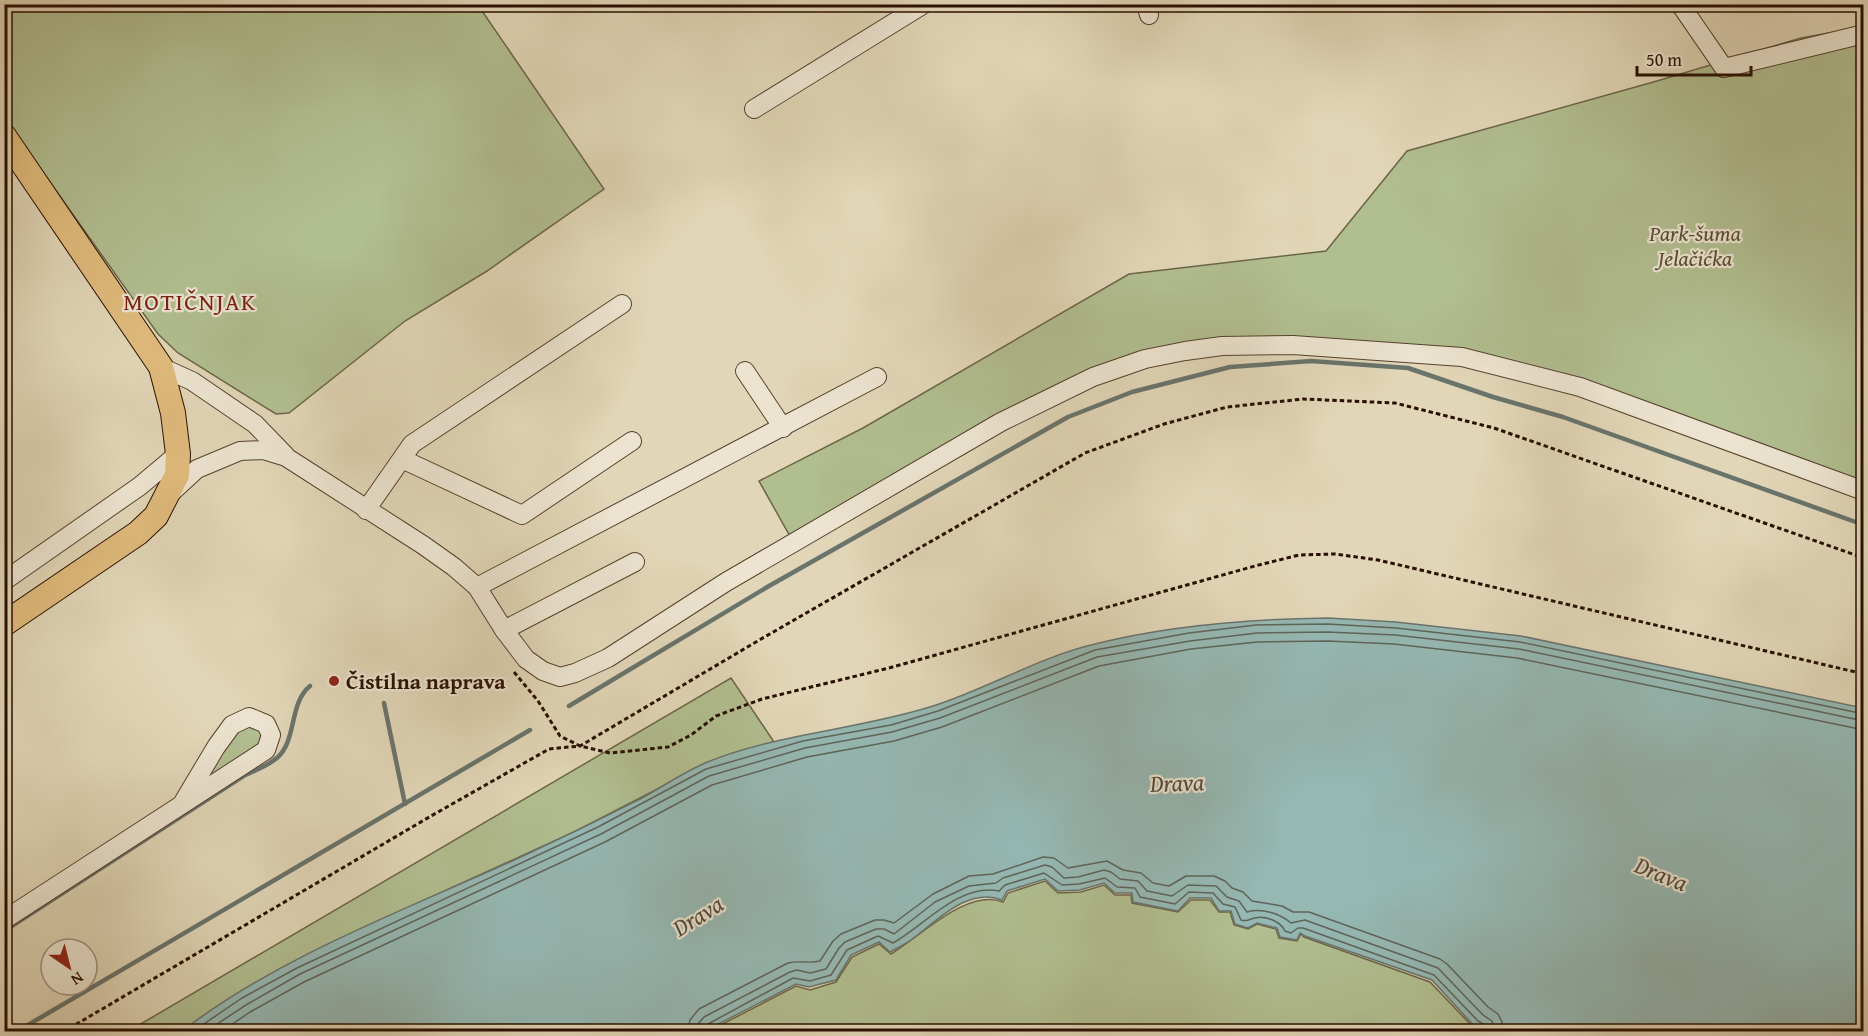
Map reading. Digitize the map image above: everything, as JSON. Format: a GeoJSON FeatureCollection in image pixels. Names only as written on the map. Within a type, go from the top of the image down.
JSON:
{"type":"FeatureCollection","features":[{"type":"Feature","properties":{"kind":"main road"},"geometry":{"type":"LineString","coordinates":[[4,136],[160,367],[173,413],[178,454],[177,475],[156,516],[138,533],[4,624]]}},
{"type":"Feature","properties":{"kind":"street"},"geometry":{"type":"LineString","coordinates":[[754,109],[924,4]]}},
{"type":"Feature","properties":{"kind":"street"},"geometry":{"type":"LineString","coordinates":[[1680,4],[1724,68],[1863,34]]}},
{"type":"Feature","properties":{"kind":"street"},"geometry":{"type":"LineString","coordinates":[[366,510],[412,444],[622,304]]}},
{"type":"Feature","properties":{"kind":"street"},"geometry":{"type":"LineString","coordinates":[[160,367],[192,381],[255,424],[286,457],[423,545],[477,587],[504,630],[526,659],[543,671],[560,677],[575,673],[608,658],[726,582],[1021,412],[1093,377],[1145,359],[1222,346],[1293,345],[1462,357],[1580,387],[1863,491]]}},
{"type":"Feature","properties":{"kind":"street"},"geometry":{"type":"LineString","coordinates":[[745,371],[783,428]]}},
{"type":"Feature","properties":{"kind":"street"},"geometry":{"type":"LineString","coordinates":[[477,587],[877,377]]}},
{"type":"Feature","properties":{"kind":"street"},"geometry":{"type":"LineString","coordinates":[[402,459],[522,515],[632,441]]}},
{"type":"Feature","properties":{"kind":"street"},"geometry":{"type":"LineString","coordinates":[[169,494],[197,469],[240,451],[263,450],[286,457]]}},
{"type":"Feature","properties":{"kind":"street"},"geometry":{"type":"LineString","coordinates":[[4,582],[140,486],[178,454]]}},
{"type":"Feature","properties":{"kind":"street"},"geometry":{"type":"LineString","coordinates":[[504,630],[635,562]]}},
{"type":"Feature","properties":{"kind":"street"},"geometry":{"type":"LineString","coordinates":[[4,920],[266,750],[271,735],[266,724],[249,717],[232,725],[203,766],[182,804]]}},
{"type":"Feature","properties":{"kind":"path"},"geometry":{"type":"LineString","coordinates":[[63,1032],[549,749],[580,746],[781,627],[1085,453],[1164,424],[1227,407],[1303,399],[1395,403],[1494,428],[1863,558]]}},
{"type":"Feature","properties":{"kind":"path"},"geometry":{"type":"LineString","coordinates":[[513,671],[538,701],[560,736],[580,746],[610,753],[668,747],[691,735],[716,716],[762,699],[889,668],[1255,566],[1299,555],[1335,554],[1378,560],[1863,674]]}},
{"type":"Feature","properties":{"kind":"green space"},"geometry":{"type":"Polygon","coordinates":[[[4,5],[478,5],[604,189],[487,271],[405,321],[289,413],[276,414],[178,353],[158,334],[5,119],[4,5]]]}},
{"type":"Feature","properties":{"kind":"green space","name":"Park-šuma Jelačićka"},"geometry":{"type":"Polygon","coordinates":[[[1863,27],[1863,490],[1453,350],[1139,356],[791,538],[759,481],[863,428],[1129,274],[1326,251],[1407,151],[1801,38],[1863,27]]]}},
{"type":"Feature","properties":{"kind":"green space"},"geometry":{"type":"Polygon","coordinates":[[[731,678],[774,742],[673,781],[574,832],[403,910],[194,1031],[127,1032],[731,678]]]}},
{"type":"Feature","properties":{"kind":"green space"},"geometry":{"type":"Polygon","coordinates":[[[247,724],[258,727],[263,736],[261,746],[203,784],[233,731],[247,724]]]}},
{"type":"Feature","properties":{"kind":"green space"},"geometry":{"type":"Polygon","coordinates":[[[1045,881],[1058,893],[1081,892],[1104,885],[1115,895],[1131,895],[1132,903],[1178,912],[1191,900],[1210,900],[1219,912],[1230,912],[1234,925],[1248,929],[1257,924],[1276,929],[1279,938],[1297,941],[1301,934],[1430,982],[1474,1028],[1482,1031],[709,1031],[796,986],[810,990],[836,982],[852,957],[879,944],[891,954],[960,908],[989,899],[1003,902],[1008,893],[1045,881]]]}},
{"type":"Feature","properties":{"kind":"water","name":"Drava"},"geometry":{"type":"Polygon","coordinates":[[[1328,618],[1396,622],[1521,636],[1863,708],[1863,1031],[1488,1031],[1475,1027],[1432,980],[1300,933],[1297,940],[1280,937],[1277,928],[1257,923],[1248,928],[1235,924],[1231,911],[1219,911],[1211,898],[1190,898],[1178,911],[1133,902],[1132,893],[1115,893],[1104,883],[1080,890],[1058,891],[1045,879],[1007,891],[1002,900],[989,897],[965,902],[890,952],[879,942],[851,955],[836,980],[809,987],[796,984],[705,1031],[182,1031],[221,1004],[304,956],[391,914],[552,842],[640,799],[705,763],[789,738],[876,721],[933,706],[1054,657],[1124,637],[1211,624],[1328,618]]]}},
{"type":"Feature","properties":{"kind":"waterway"},"geometry":{"type":"LineString","coordinates":[[569,706],[769,586],[1068,417],[1132,392],[1230,367],[1311,361],[1408,368],[1493,397],[1563,417],[1864,525]]}},
{"type":"Feature","properties":{"kind":"waterway"},"geometry":{"type":"LineString","coordinates":[[4,931],[245,775],[262,768],[278,757],[288,741],[303,693],[310,686]]}},
{"type":"Feature","properties":{"kind":"waterway"},"geometry":{"type":"LineString","coordinates":[[384,703],[405,804]]}},
{"type":"Feature","properties":{"kind":"waterway"},"geometry":{"type":"LineString","coordinates":[[16,1032],[530,730]]}},
{"type":"Feature","properties":{"kind":"place","name":"Čistilna naprava"},"geometry":{"type":"Point","coordinates":[334,681]}},
{"type":"Feature","properties":{"kind":"district","name":"MOTIČNJAK"},"geometry":{"type":"Point","coordinates":[190,302]}}]}
